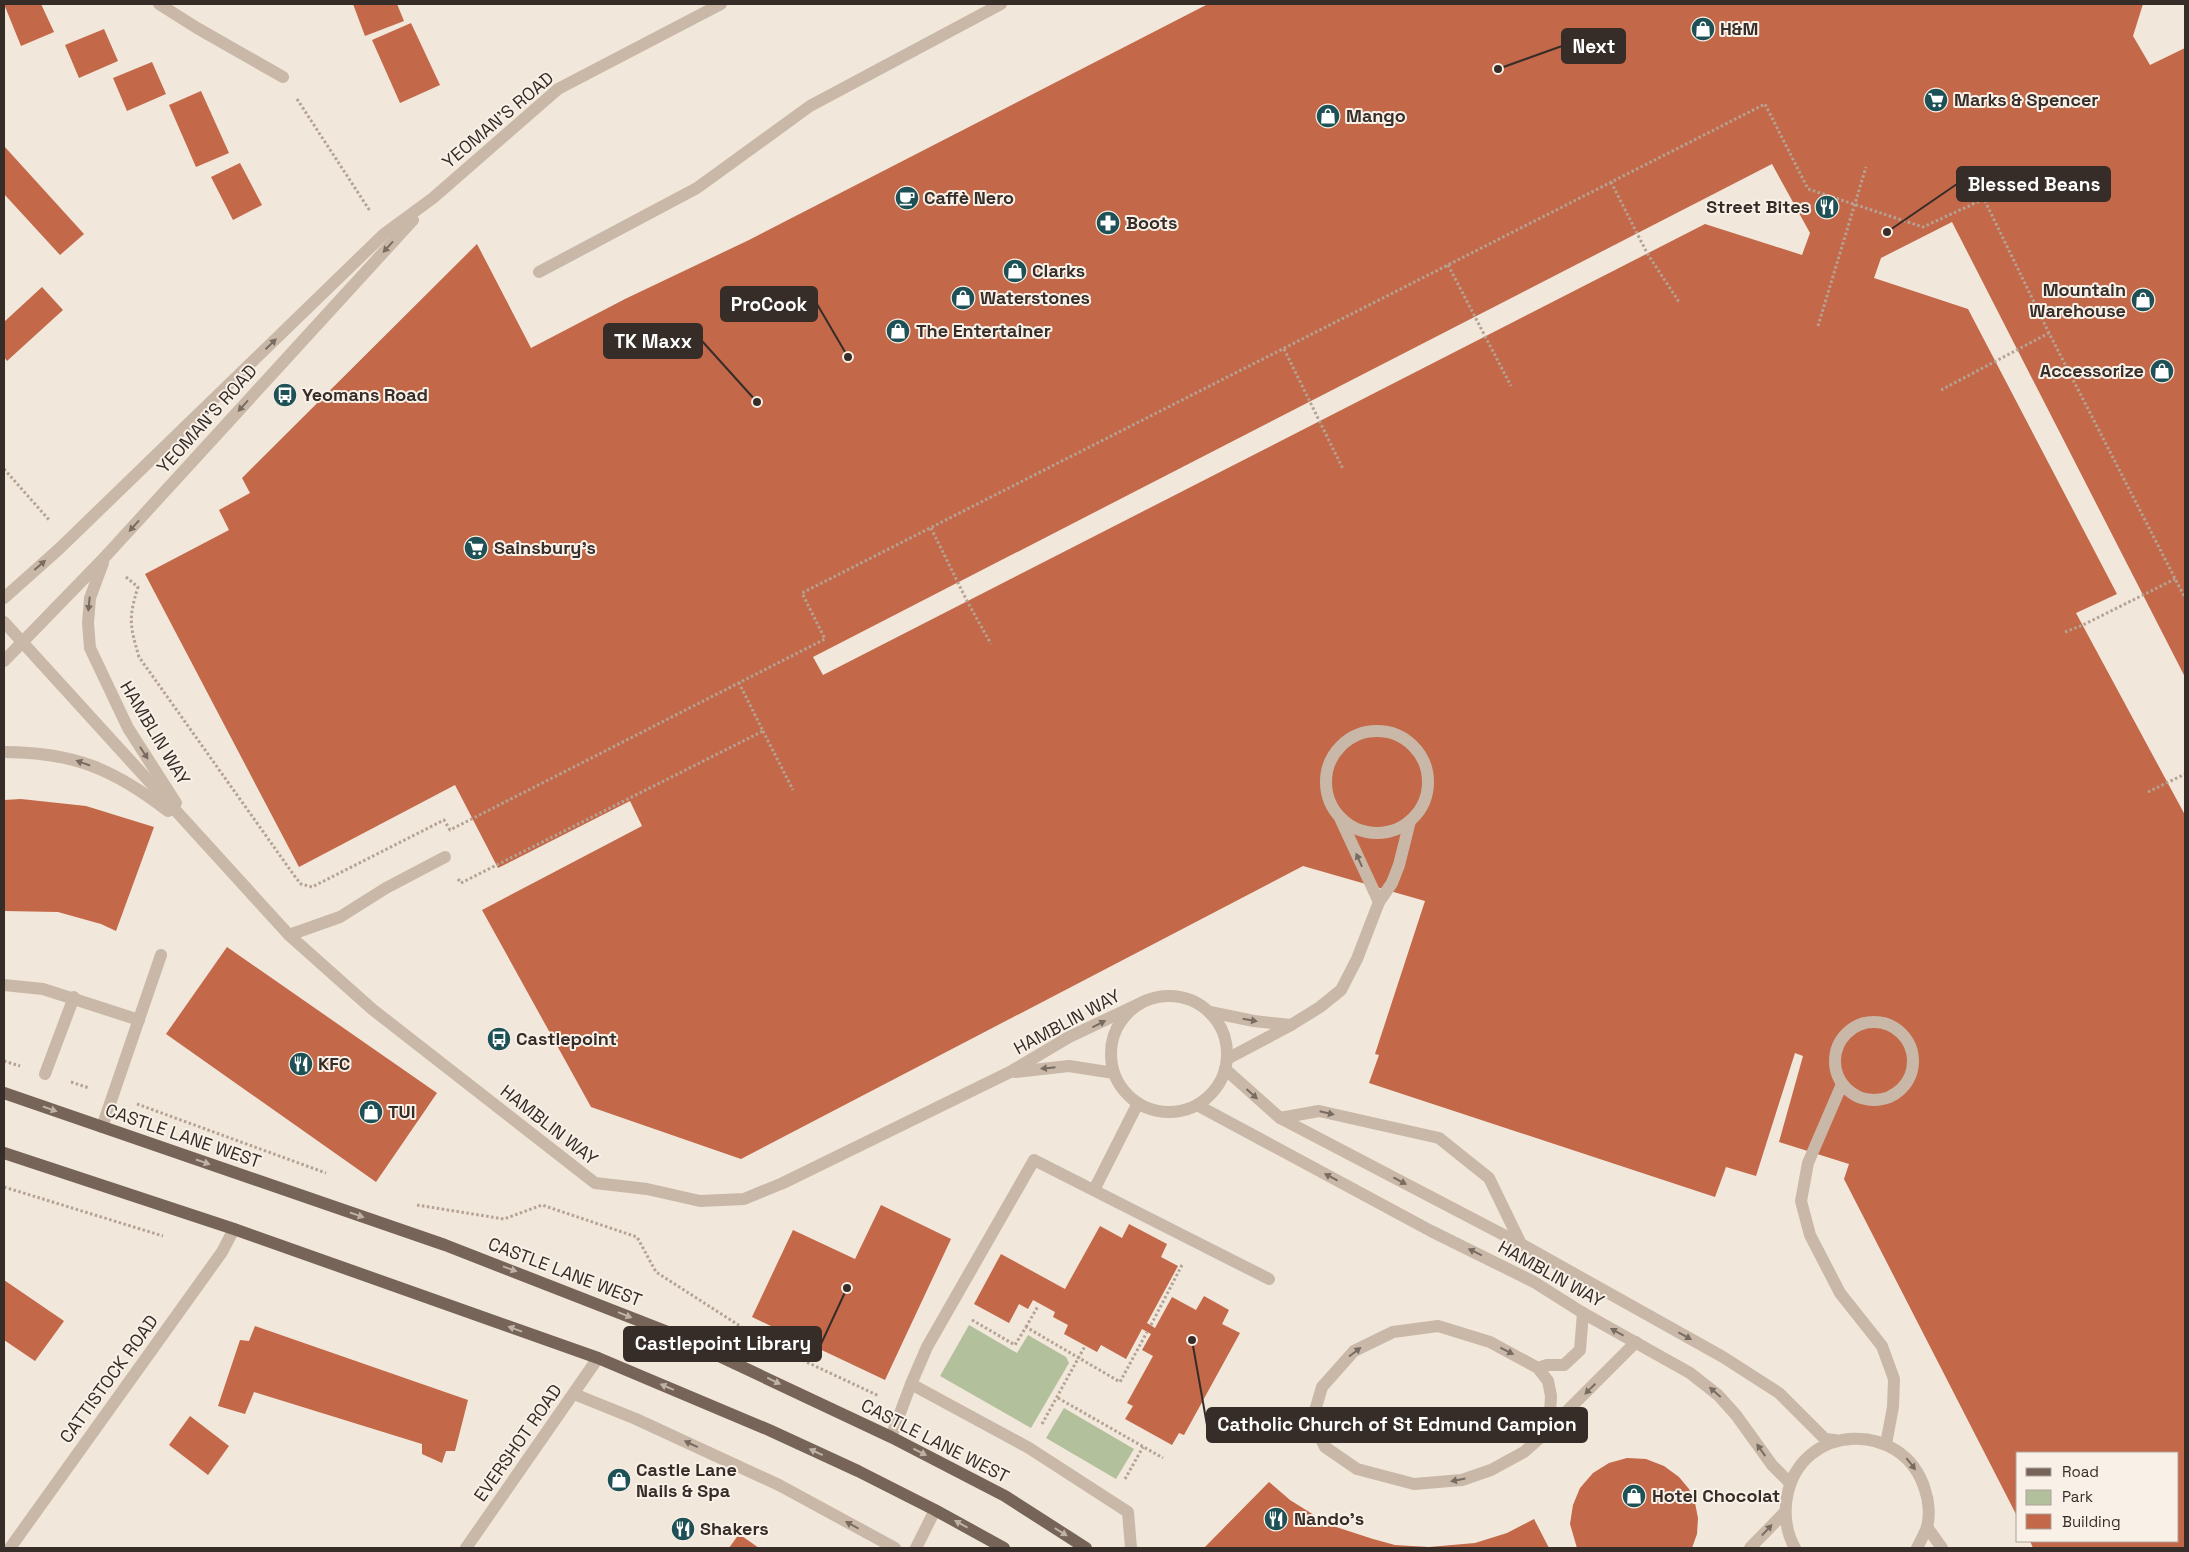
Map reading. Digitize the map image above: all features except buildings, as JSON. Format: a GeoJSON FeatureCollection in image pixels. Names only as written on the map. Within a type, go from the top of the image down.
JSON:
{"type":"FeatureCollection","features":[{"type":"Feature","properties":{"kind":"main road","name":"CASTLE LANE WEST"},"geometry":{"type":"LineString","coordinates":[[4,1093],[516,1271],[668,1332],[891,1437],[1005,1496],[1086,1548]]}},
{"type":"Feature","properties":{"kind":"main road"},"geometry":{"type":"LineString","coordinates":[[4,1153],[234,1229],[598,1358],[769,1430],[858,1471],[1004,1548]]}},
{"type":"Feature","properties":{"kind":"street"},"geometry":{"type":"LineString","coordinates":[[160,4],[197,28],[284,77]]}},
{"type":"Feature","properties":{"kind":"street","name":"YEOMAN'S ROAD"},"geometry":{"type":"LineString","coordinates":[[4,598],[59,549],[384,234],[433,198],[558,89],[721,4]]}},
{"type":"Feature","properties":{"kind":"street"},"geometry":{"type":"LineString","coordinates":[[539,272],[697,188],[810,106],[1001,4]]}},
{"type":"Feature","properties":{"kind":"street","name":"YEOMAN'S ROAD"},"geometry":{"type":"LineString","coordinates":[[4,661],[104,558],[433,198]]}},
{"type":"Feature","properties":{"kind":"street","name":"HAMBLIN WAY"},"geometry":{"type":"LineString","coordinates":[[104,558],[90,598],[88,623],[90,648],[128,728],[197,835]]}},
{"type":"Feature","properties":{"kind":"street","name":"HAMBLIN WAY"},"geometry":{"type":"LineString","coordinates":[[4,622],[22,644],[289,935],[372,1009],[595,1183],[647,1189],[700,1201],[744,1199],[783,1183],[1010,1072],[1069,1037],[1141,1003],[1158,997],[1177,996],[1194,1002],[1210,1012]]}},
{"type":"Feature","properties":{"kind":"street"},"geometry":{"type":"LineString","coordinates":[[1340,818],[1362,831],[1374,833],[1387,832],[1410,822],[1419,812],[1425,800],[1428,787],[1428,771],[1422,756],[1411,744],[1398,735],[1382,731],[1365,732],[1351,738],[1338,749],[1330,762],[1326,778],[1332,807],[1340,818],[1379,902]]}},
{"type":"Feature","properties":{"kind":"street","name":"HAMBLIN WAY"},"geometry":{"type":"LineString","coordinates":[[4,752],[35,752],[72,759],[106,771],[141,790],[197,835]]}},
{"type":"Feature","properties":{"kind":"street"},"geometry":{"type":"LineString","coordinates":[[1226,1064],[1320,1007],[1341,990],[1357,960],[1379,902],[1392,883],[1399,865],[1410,822]]}},
{"type":"Feature","properties":{"kind":"street"},"geometry":{"type":"LineString","coordinates":[[289,935],[340,917],[386,888],[445,857]]}},
{"type":"Feature","properties":{"kind":"street"},"geometry":{"type":"LineString","coordinates":[[102,1127],[162,955]]}},
{"type":"Feature","properties":{"kind":"street"},"geometry":{"type":"LineString","coordinates":[[4,985],[43,989],[139,1020]]}},
{"type":"Feature","properties":{"kind":"street"},"geometry":{"type":"LineString","coordinates":[[45,1074],[74,998]]}},
{"type":"Feature","properties":{"kind":"street","name":"HAMBLIN WAY"},"geometry":{"type":"LineString","coordinates":[[1141,1003],[1125,1016],[1115,1033],[1111,1052],[1114,1073],[1123,1090],[1138,1103],[1152,1110],[1167,1112],[1183,1111],[1197,1105],[1209,1096],[1219,1083],[1226,1064],[1280,1118],[1521,1244],[1723,1358],[1779,1393],[1825,1439],[1835,1440]]}},
{"type":"Feature","properties":{"kind":"street"},"geometry":{"type":"LineString","coordinates":[[1210,1012],[1254,1021],[1291,1025]]}},
{"type":"Feature","properties":{"kind":"street"},"geometry":{"type":"LineString","coordinates":[[1210,1012],[1220,1026],[1226,1042],[1226,1064]]}},
{"type":"Feature","properties":{"kind":"street"},"geometry":{"type":"LineString","coordinates":[[1842,1084],[1860,1098],[1873,1100],[1880,1100],[1899,1091],[1908,1081],[1913,1068],[1908,1042],[1900,1032],[1888,1024],[1868,1022],[1854,1027],[1842,1039],[1836,1051],[1835,1064],[1842,1084],[1808,1163],[1801,1201],[1810,1234],[1840,1293],[1882,1346],[1894,1379],[1894,1407],[1886,1444]]}},
{"type":"Feature","properties":{"kind":"street","name":"HAMBLIN WAY"},"geometry":{"type":"LineString","coordinates":[[1010,1072],[1069,1066],[1114,1073]]}},
{"type":"Feature","properties":{"kind":"street"},"geometry":{"type":"LineString","coordinates":[[1094,1190],[1138,1103]]}},
{"type":"Feature","properties":{"kind":"street","name":"HAMBLIN WAY"},"geometry":{"type":"LineString","coordinates":[[1197,1105],[1431,1231],[1534,1282],[1690,1373],[1718,1395],[1736,1415],[1772,1465],[1790,1482]]}},
{"type":"Feature","properties":{"kind":"street","name":"HAMBLIN WAY"},"geometry":{"type":"LineString","coordinates":[[1280,1118],[1319,1111],[1439,1138],[1489,1178],[1521,1244]]}},
{"type":"Feature","properties":{"kind":"street"},"geometry":{"type":"LineString","coordinates":[[891,1437],[927,1347],[1034,1160],[1269,1279]]}},
{"type":"Feature","properties":{"kind":"street","name":"CATTISTOCK ROAD"},"geometry":{"type":"LineString","coordinates":[[10,1548],[222,1252],[234,1229]]}},
{"type":"Feature","properties":{"kind":"street"},"geometry":{"type":"LineString","coordinates":[[1538,1368],[1547,1365],[1564,1365],[1580,1350],[1583,1312]]}},
{"type":"Feature","properties":{"kind":"street"},"geometry":{"type":"LineString","coordinates":[[1541,1437],[1550,1414],[1551,1396],[1548,1381],[1538,1368],[1490,1342],[1438,1326],[1393,1332],[1354,1351],[1322,1387],[1312,1421],[1325,1448],[1357,1469],[1414,1484],[1462,1480],[1491,1470],[1524,1452],[1541,1437],[1636,1342]]}},
{"type":"Feature","properties":{"kind":"street","name":"EVERSHOT ROAD"},"geometry":{"type":"LineString","coordinates":[[466,1548],[598,1358]]}},
{"type":"Feature","properties":{"kind":"street"},"geometry":{"type":"LineString","coordinates":[[911,1384],[1029,1448],[1128,1512],[1132,1548]]}},
{"type":"Feature","properties":{"kind":"street"},"geometry":{"type":"LineString","coordinates":[[574,1394],[636,1419],[780,1485],[895,1548]]}},
{"type":"Feature","properties":{"kind":"street"},"geometry":{"type":"LineString","coordinates":[[1795,1548],[1791,1542],[1784,1512],[1790,1482],[1799,1466],[1817,1449],[1835,1440],[1865,1438],[1886,1444],[1907,1458],[1922,1478],[1929,1502],[1927,1527],[1917,1548]]}},
{"type":"Feature","properties":{"kind":"street"},"geometry":{"type":"LineString","coordinates":[[916,1548],[935,1510]]}},
{"type":"Feature","properties":{"kind":"street"},"geometry":{"type":"LineString","coordinates":[[1750,1548],[1784,1512]]}},
{"type":"Feature","properties":{"kind":"street"},"geometry":{"type":"LineString","coordinates":[[1927,1527],[1942,1548]]}},
{"type":"Feature","properties":{"kind":"path"},"geometry":{"type":"LineString","coordinates":[[284,77],[384,234]]}},
{"type":"Feature","properties":{"kind":"path"},"geometry":{"type":"LineString","coordinates":[[104,558],[138,587],[131,611],[132,630],[139,657],[296,878],[306,886],[312,886],[444,820],[450,830],[825,639],[802,593],[1765,104],[1808,189],[1923,227],[1984,199],[2049,333],[2185,598]]}},
{"type":"Feature","properties":{"kind":"path"},"geometry":{"type":"LineString","coordinates":[[1818,326],[1866,167]]}},
{"type":"Feature","properties":{"kind":"path"},"geometry":{"type":"LineString","coordinates":[[1611,182],[1648,253],[1679,302]]}},
{"type":"Feature","properties":{"kind":"path"},"geometry":{"type":"LineString","coordinates":[[1448,265],[1511,386]]}},
{"type":"Feature","properties":{"kind":"path"},"geometry":{"type":"LineString","coordinates":[[1941,390],[2049,333]]}},
{"type":"Feature","properties":{"kind":"path"},"geometry":{"type":"LineString","coordinates":[[1284,349],[1343,469]]}},
{"type":"Feature","properties":{"kind":"path"},"geometry":{"type":"LineString","coordinates":[[931,528],[967,601],[991,644]]}},
{"type":"Feature","properties":{"kind":"path"},"geometry":{"type":"LineString","coordinates":[[2065,632],[2083,625],[2175,579]]}},
{"type":"Feature","properties":{"kind":"path"},"geometry":{"type":"LineString","coordinates":[[739,683],[793,790]]}},
{"type":"Feature","properties":{"kind":"path"},"geometry":{"type":"LineString","coordinates":[[445,857],[461,883],[763,731]]}},
{"type":"Feature","properties":{"kind":"path"},"geometry":{"type":"LineString","coordinates":[[2148,792],[2185,774]]}},
{"type":"Feature","properties":{"kind":"path"},"geometry":{"type":"LineString","coordinates":[[4,1187],[167,1237]]}},
{"type":"Feature","properties":{"kind":"path"},"geometry":{"type":"LineString","coordinates":[[1151,1325],[1194,1241]]}},
{"type":"Feature","properties":{"kind":"path"},"geometry":{"type":"LineString","coordinates":[[950,1307],[1015,1345],[1038,1306]]}},
{"type":"Feature","properties":{"kind":"path"},"geometry":{"type":"LineString","coordinates":[[1026,1327],[1120,1382],[1147,1332]]}},
{"type":"Feature","properties":{"kind":"path"},"geometry":{"type":"LineString","coordinates":[[1029,1448],[1085,1346]]}},
{"type":"Feature","properties":{"kind":"path"},"geometry":{"type":"LineString","coordinates":[[1058,1398],[1163,1458]]}},
{"type":"Feature","properties":{"kind":"path"},"geometry":{"type":"LineString","coordinates":[[1112,1502],[1143,1447]]}},
{"type":"Feature","properties":{"kind":"green space"},"geometry":{"type":"Polygon","coordinates":[[[969,1325],[1017,1353],[1028,1335],[1066,1357],[1069,1363],[1031,1428],[940,1376],[969,1325]]]}},
{"type":"Feature","properties":{"kind":"green space"},"geometry":{"type":"Polygon","coordinates":[[[1064,1408],[1134,1449],[1116,1479],[1046,1438],[1064,1408]]]}},
{"type":"Feature","properties":{"kind":"place","name":"H&M"},"geometry":{"type":"Point","coordinates":[1703,29]}},
{"type":"Feature","properties":{"kind":"place","name":"Next"},"geometry":{"type":"Point","coordinates":[1498,69]}},
{"type":"Feature","properties":{"kind":"place","name":"Marks & Spencer"},"geometry":{"type":"Point","coordinates":[1936,100]}},
{"type":"Feature","properties":{"kind":"place","name":"Mango"},"geometry":{"type":"Point","coordinates":[1328,116]}},
{"type":"Feature","properties":{"kind":"place","name":"Caffè Nero"},"geometry":{"type":"Point","coordinates":[907,198]}},
{"type":"Feature","properties":{"kind":"place","name":"Street Bites"},"geometry":{"type":"Point","coordinates":[1827,207]}},
{"type":"Feature","properties":{"kind":"place","name":"Boots"},"geometry":{"type":"Point","coordinates":[1108,223]}},
{"type":"Feature","properties":{"kind":"place","name":"Blessed Beans"},"geometry":{"type":"Point","coordinates":[1887,232]}},
{"type":"Feature","properties":{"kind":"place","name":"Clarks"},"geometry":{"type":"Point","coordinates":[1015,271]}},
{"type":"Feature","properties":{"kind":"place","name":"Waterstones"},"geometry":{"type":"Point","coordinates":[963,298]}},
{"type":"Feature","properties":{"kind":"place","name":"Mountain Warehouse"},"geometry":{"type":"Point","coordinates":[2143,300]}},
{"type":"Feature","properties":{"kind":"place","name":"The Entertainer"},"geometry":{"type":"Point","coordinates":[898,331]}},
{"type":"Feature","properties":{"kind":"place","name":"ProCook"},"geometry":{"type":"Point","coordinates":[848,357]}},
{"type":"Feature","properties":{"kind":"place","name":"Accessorize"},"geometry":{"type":"Point","coordinates":[2162,371]}},
{"type":"Feature","properties":{"kind":"place","name":"Yeomans Road"},"geometry":{"type":"Point","coordinates":[285,395]}},
{"type":"Feature","properties":{"kind":"place","name":"TK Maxx"},"geometry":{"type":"Point","coordinates":[757,402]}},
{"type":"Feature","properties":{"kind":"place","name":"Sainsbury's"},"geometry":{"type":"Point","coordinates":[476,548]}},
{"type":"Feature","properties":{"kind":"place","name":"Castlepoint"},"geometry":{"type":"Point","coordinates":[499,1039]}},
{"type":"Feature","properties":{"kind":"place","name":"KFC"},"geometry":{"type":"Point","coordinates":[301,1064]}},
{"type":"Feature","properties":{"kind":"place","name":"TUI"},"geometry":{"type":"Point","coordinates":[371,1112]}},
{"type":"Feature","properties":{"kind":"place","name":"Castlepoint Library"},"geometry":{"type":"Point","coordinates":[847,1288]}},
{"type":"Feature","properties":{"kind":"place","name":"Catholic Church of St Edmund Campion"},"geometry":{"type":"Point","coordinates":[1192,1340]}},
{"type":"Feature","properties":{"kind":"place","name":"Castle Lane Nails & Spa"},"geometry":{"type":"Point","coordinates":[619,1480]}},
{"type":"Feature","properties":{"kind":"place","name":"Hotel Chocolat"},"geometry":{"type":"Point","coordinates":[1634,1496]}},
{"type":"Feature","properties":{"kind":"place","name":"Nando's"},"geometry":{"type":"Point","coordinates":[1276,1519]}},
{"type":"Feature","properties":{"kind":"place","name":"Shakers"},"geometry":{"type":"Point","coordinates":[683,1529]}}]}
